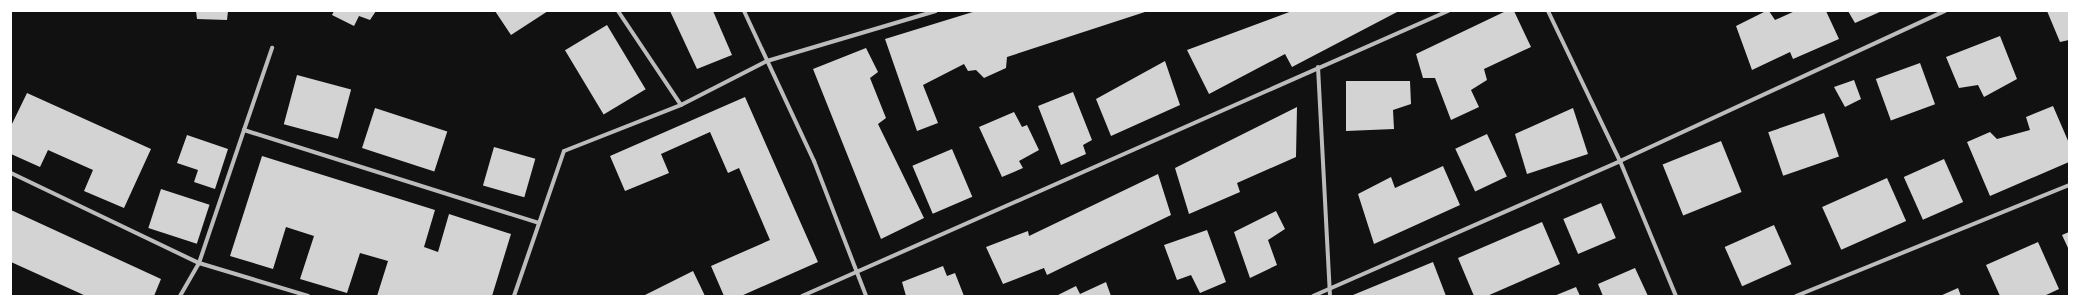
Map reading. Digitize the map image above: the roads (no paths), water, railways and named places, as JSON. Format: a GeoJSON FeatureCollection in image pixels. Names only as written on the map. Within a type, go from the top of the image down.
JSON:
{"type":"FeatureCollection","features":[{"type":"Feature","properties":{"kind":"street"},"geometry":{"type":"LineString","coordinates":[[618,11],[681,105]]}},
{"type":"Feature","properties":{"kind":"street"},"geometry":{"type":"LineString","coordinates":[[744,11],[814,161],[866,296]]}},
{"type":"Feature","properties":{"kind":"street"},"geometry":{"type":"LineString","coordinates":[[514,296],[564,151],[681,105],[767,62],[936,11]]}},
{"type":"Feature","properties":{"kind":"street"},"geometry":{"type":"LineString","coordinates":[[802,296],[1318,67],[1448,11]]}},
{"type":"Feature","properties":{"kind":"street"},"geometry":{"type":"LineString","coordinates":[[1548,11],[1620,161],[1676,296]]}},
{"type":"Feature","properties":{"kind":"street"},"geometry":{"type":"LineString","coordinates":[[1313,296],[1620,161],[1945,11]]}},
{"type":"Feature","properties":{"kind":"street"},"geometry":{"type":"LineString","coordinates":[[180,296],[199,263],[272,48]]}},
{"type":"Feature","properties":{"kind":"street"},"geometry":{"type":"LineString","coordinates":[[1318,67],[1330,296]]}},
{"type":"Feature","properties":{"kind":"street"},"geometry":{"type":"LineString","coordinates":[[244,130],[539,223]]}},
{"type":"Feature","properties":{"kind":"street"},"geometry":{"type":"LineString","coordinates":[[11,173],[199,263],[308,296]]}},
{"type":"Feature","properties":{"kind":"street"},"geometry":{"type":"LineString","coordinates":[[1796,296],[2069,185]]}}]}
